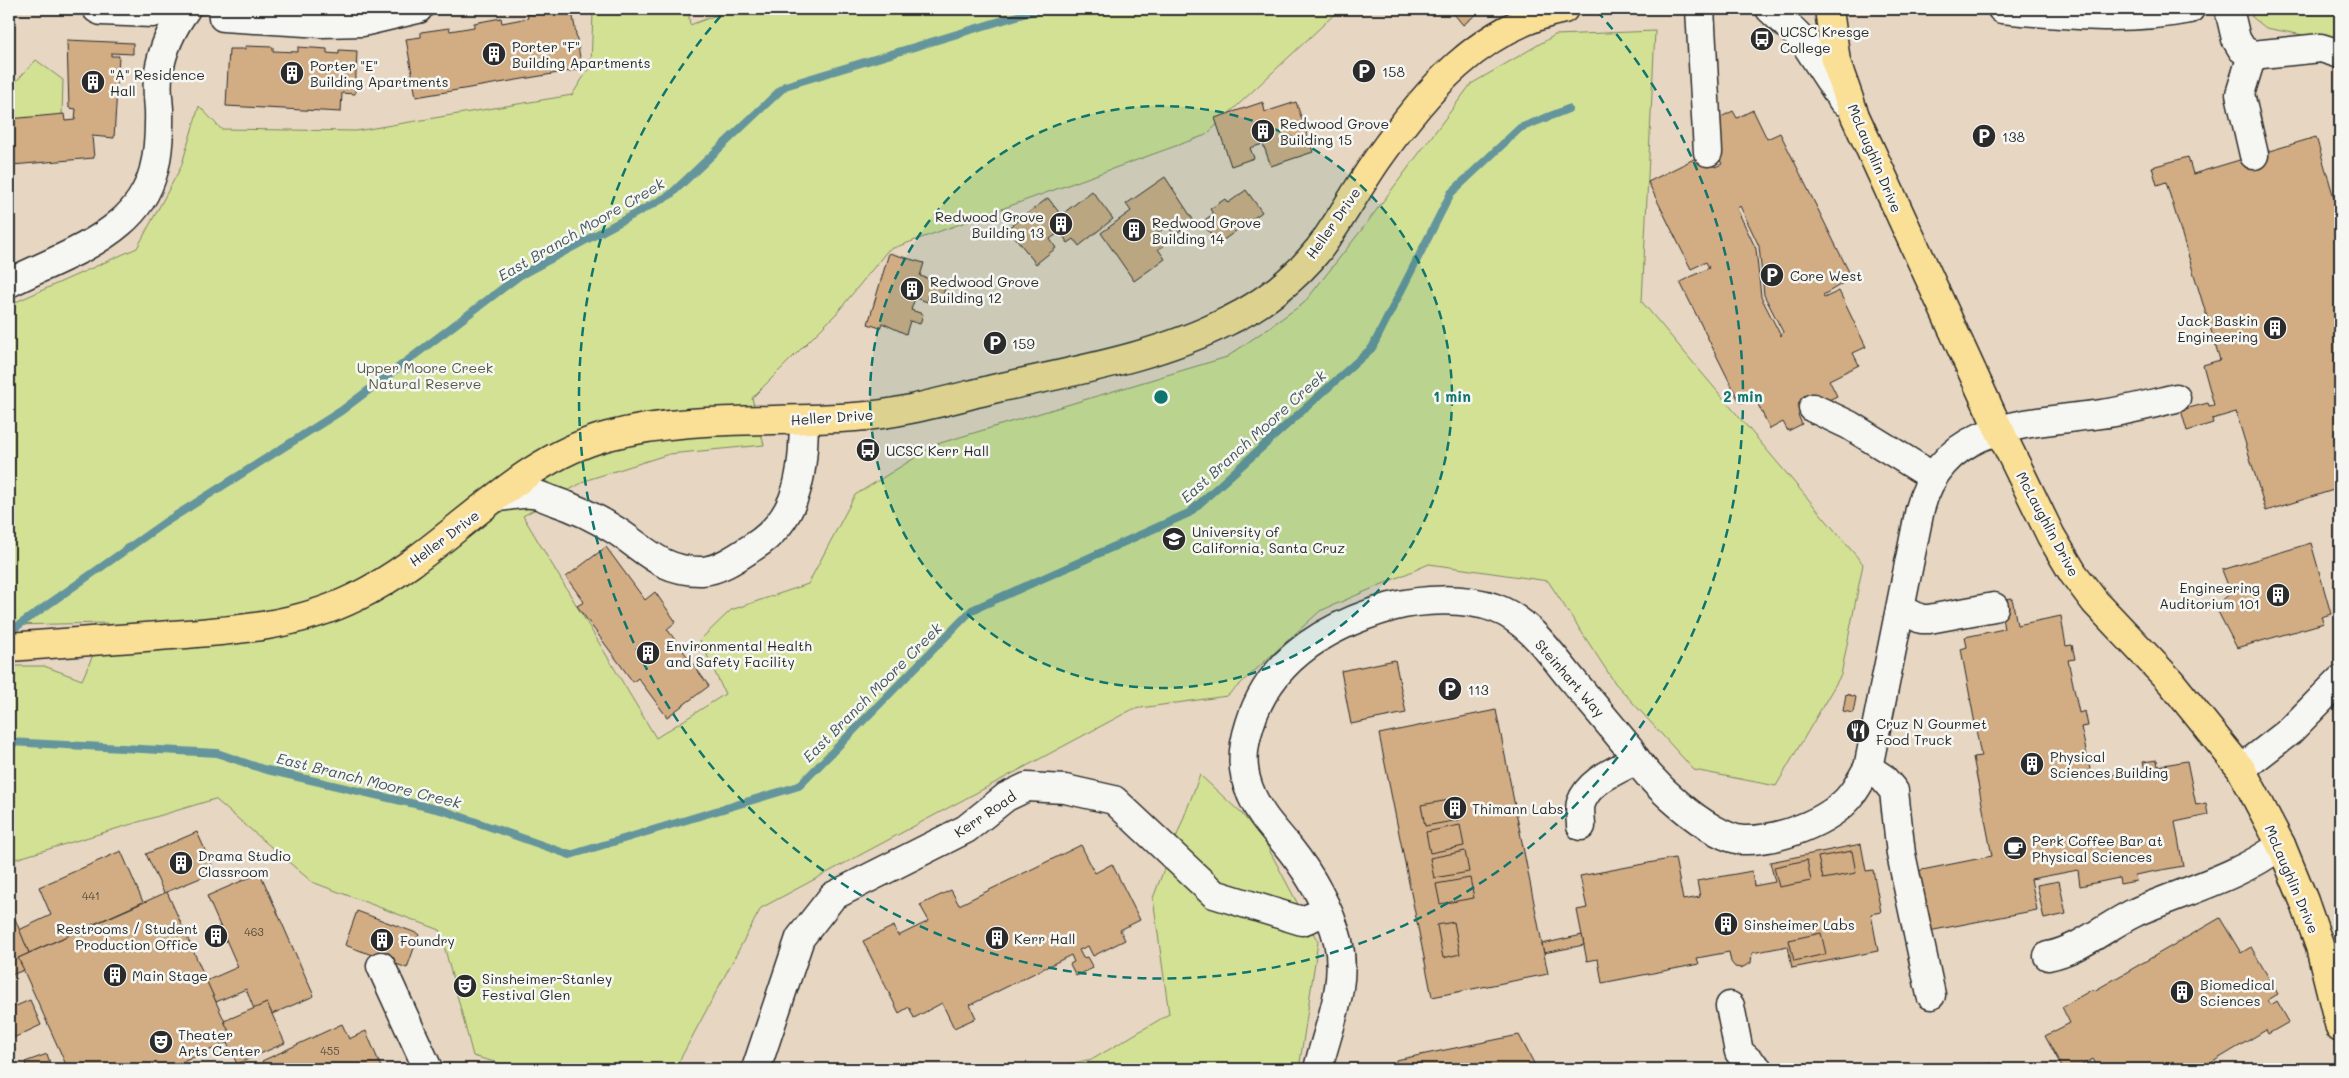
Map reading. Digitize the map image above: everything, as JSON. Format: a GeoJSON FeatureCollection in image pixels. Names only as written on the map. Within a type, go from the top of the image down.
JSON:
{"type":"FeatureCollection","features":[{"type":"Feature","properties":{"kind":"main road","name":"Heller Drive"},"geometry":{"type":"LineString","coordinates":[[9,647],[245,630],[305,617],[358,596],[401,570],[528,475],[558,457],[606,436],[671,424],[804,420],[862,416],[897,411],[1095,366],[1169,347],[1232,320],[1258,304],[1292,278],[1318,250],[1407,118],[1461,60],[1498,34],[1532,18],[1564,9]]}},
{"type":"Feature","properties":{"kind":"main road","name":"McLaughlin Drive"},"geometry":{"type":"LineString","coordinates":[[1829,9],[1836,62],[1855,116],[1999,429],[2052,536],[2073,573],[2095,602],[2171,682],[2241,770],[2280,845],[2304,901],[2320,947],[2340,1028]]}},
{"type":"Feature","properties":{"kind":"street"},"geometry":{"type":"LineString","coordinates":[[97,9],[101,11],[153,13]]}},
{"type":"Feature","properties":{"kind":"street"},"geometry":{"type":"LineString","coordinates":[[9,283],[98,238],[130,213],[148,188],[157,161],[158,73],[165,44],[186,9]]}},
{"type":"Feature","properties":{"kind":"street"},"geometry":{"type":"LineString","coordinates":[[223,16],[322,23],[363,22],[418,9]]}},
{"type":"Feature","properties":{"kind":"street"},"geometry":{"type":"LineString","coordinates":[[1700,9],[1708,152]]}},
{"type":"Feature","properties":{"kind":"street"},"geometry":{"type":"LineString","coordinates":[[1770,9],[1802,40],[1855,116]]}},
{"type":"Feature","properties":{"kind":"street"},"geometry":{"type":"LineString","coordinates":[[2002,9],[2083,15],[2139,16],[2190,9]]}},
{"type":"Feature","properties":{"kind":"street"},"geometry":{"type":"LineString","coordinates":[[2229,9],[2236,39],[2242,49],[2252,55],[2321,48],[2340,54]]}},
{"type":"Feature","properties":{"kind":"street"},"geometry":{"type":"LineString","coordinates":[[2252,55],[2240,94],[2254,155]]}},
{"type":"Feature","properties":{"kind":"street","name":"Steinhart Way"},"geometry":{"type":"LineString","coordinates":[[1318,1069],[1340,984],[1341,958],[1338,939],[1327,911],[1310,878],[1291,850],[1265,820],[1251,794],[1244,764],[1243,748],[1253,712],[1269,683],[1284,663],[1304,647],[1336,627],[1367,614],[1399,605],[1425,602],[1456,602],[1495,608],[1515,619],[1538,639],[1630,749],[1636,760],[1664,791],[1700,821],[1742,840],[1780,835],[1801,829],[1835,810],[1852,795],[1868,768],[1920,508],[1932,476],[1942,462],[1956,450],[1999,429],[2108,413],[2176,398]]}},
{"type":"Feature","properties":{"kind":"street"},"geometry":{"type":"LineString","coordinates":[[1813,408],[1849,425],[1932,476]]}},
{"type":"Feature","properties":{"kind":"street"},"geometry":{"type":"LineString","coordinates":[[498,497],[533,494],[575,508],[615,530],[659,562],[679,568],[704,571],[730,562],[759,544],[786,517],[800,478],[803,460],[804,420]]}},
{"type":"Feature","properties":{"kind":"street"},"geometry":{"type":"LineString","coordinates":[[1901,610],[1920,619],[1929,619],[1994,607]]}},
{"type":"Feature","properties":{"kind":"street"},"geometry":{"type":"LineString","coordinates":[[2241,770],[2290,731],[2340,680]]}},
{"type":"Feature","properties":{"kind":"street"},"geometry":{"type":"LineString","coordinates":[[1581,826],[1580,804],[1588,788],[1602,778],[1636,760]]}},
{"type":"Feature","properties":{"kind":"street"},"geometry":{"type":"LineString","coordinates":[[1868,768],[1883,778],[1894,791],[1901,854],[1931,995]]}},
{"type":"Feature","properties":{"kind":"street","name":"Kerr Road"},"geometry":{"type":"LineString","coordinates":[[756,1069],[800,938],[833,896],[966,829],[1006,797],[1027,787],[1065,789],[1114,800],[1214,894],[1302,921],[1327,911]]}},
{"type":"Feature","properties":{"kind":"street"},"geometry":{"type":"LineString","coordinates":[[2048,956],[2063,953],[2134,913],[2221,878],[2269,854],[2280,845]]}},
{"type":"Feature","properties":{"kind":"street"},"geometry":{"type":"LineString","coordinates":[[381,966],[428,1069]]}},
{"type":"Feature","properties":{"kind":"street"},"geometry":{"type":"LineString","coordinates":[[1730,1006],[1739,1052],[1758,1069]]}},
{"type":"Feature","properties":{"kind":"shaded area","name":"University of California, Santa Cruz"},"geometry":{"type":"Polygon","coordinates":[[[9,9],[2340,9],[2340,1069],[9,1069],[9,9]]]}},
{"type":"Feature","properties":{"kind":"green space","name":"Upper Moore Creek Natural Reserve"},"geometry":{"type":"Polygon","coordinates":[[[603,9],[688,9],[690,25],[733,9],[1340,9],[1206,135],[888,250],[836,314],[752,398],[764,445],[669,454],[587,480],[523,516],[656,738],[725,694],[700,640],[731,610],[808,584],[855,495],[937,444],[1227,357],[1304,303],[1471,84],[1555,35],[1655,31],[1642,302],[1863,564],[1841,675],[1776,786],[1694,770],[1615,683],[1548,581],[1429,564],[1320,611],[1227,696],[1133,709],[761,908],[675,1069],[520,1069],[473,1056],[440,930],[312,882],[215,799],[9,861],[9,666],[44,666],[82,680],[107,623],[9,625],[9,305],[137,248],[181,167],[199,106],[221,129],[356,131],[572,95],[591,65],[593,12],[603,9]]]}},
{"type":"Feature","properties":{"kind":"green space"},"geometry":{"type":"Polygon","coordinates":[[[2268,9],[2340,9],[2340,42],[2266,28],[2251,16],[2268,9]]]}},
{"type":"Feature","properties":{"kind":"green space"},"geometry":{"type":"Polygon","coordinates":[[[36,60],[63,80],[62,115],[10,120],[9,89],[36,60]]]}},
{"type":"Feature","properties":{"kind":"green space"},"geometry":{"type":"Polygon","coordinates":[[[1200,775],[1242,814],[1265,842],[1318,942],[1299,1069],[1042,1069],[1093,1059],[1169,1014],[1153,898],[1200,775]]]}},
{"type":"Feature","properties":{"kind":"building"},"geometry":{"type":"Polygon","coordinates":[[[1450,9],[1483,9],[1463,25],[1450,9]]]}},
{"type":"Feature","properties":{"kind":"building","name":"Porter \"F\" Building Apartments"},"geometry":{"type":"Polygon","coordinates":[[[554,10],[555,14],[572,11],[582,69],[416,97],[406,39],[421,37],[421,32],[449,28],[450,31],[474,27],[474,23],[501,18],[502,23],[528,18],[527,15],[554,10]]]}},
{"type":"Feature","properties":{"kind":"building","name":"\"A\" Residence Hall"},"geometry":{"type":"Polygon","coordinates":[[[67,40],[133,43],[133,54],[111,53],[111,56],[119,56],[114,138],[92,136],[94,158],[12,165],[11,157],[9,158],[9,119],[64,114],[65,121],[75,120],[76,109],[69,108],[67,40]]]}},
{"type":"Feature","properties":{"kind":"building","name":"Porter \"E\" Building Apartments"},"geometry":{"type":"Polygon","coordinates":[[[245,46],[273,47],[273,51],[298,52],[298,47],[327,49],[327,53],[339,54],[339,50],[357,51],[355,94],[342,93],[341,112],[226,106],[229,49],[245,49],[245,46]]]}},
{"type":"Feature","properties":{"kind":"building","name":"Redwood Grove Building 15"},"geometry":{"type":"Polygon","coordinates":[[[1263,102],[1265,112],[1296,102],[1313,152],[1271,166],[1263,144],[1250,148],[1254,158],[1231,166],[1215,118],[1263,102]]]}},
{"type":"Feature","properties":{"kind":"building","name":"Core West"},"geometry":{"type":"Polygon","coordinates":[[[1753,110],[1767,139],[1780,133],[1852,278],[1823,295],[1824,298],[1839,291],[1866,347],[1853,353],[1859,365],[1829,380],[1837,396],[1798,415],[1802,424],[1788,431],[1783,422],[1770,429],[1754,396],[1740,403],[1680,282],[1709,268],[1706,262],[1691,269],[1648,182],[1708,152],[1715,167],[1722,164],[1707,134],[1717,119],[1733,111],[1737,118],[1753,110]],[[1740,206],[1737,209],[1756,249],[1761,297],[1781,336],[1783,332],[1764,295],[1759,246],[1740,206]]]}},
{"type":"Feature","properties":{"kind":"building","name":"Jack Baskin Engineering"},"geometry":{"type":"Polygon","coordinates":[[[2316,137],[2340,218],[2340,488],[2266,511],[2236,412],[2212,419],[2213,423],[2187,431],[2181,410],[2208,403],[2209,406],[2214,405],[2203,365],[2220,360],[2166,182],[2157,185],[2152,167],[2188,157],[2193,174],[2316,137]]]}},
{"type":"Feature","properties":{"kind":"building","name":"Redwood Grove Building 14"},"geometry":{"type":"Polygon","coordinates":[[[1165,177],[1194,221],[1174,235],[1168,226],[1155,234],[1164,246],[1158,249],[1165,259],[1134,281],[1101,233],[1131,211],[1126,204],[1165,177]]]}},
{"type":"Feature","properties":{"kind":"building"},"geometry":{"type":"Polygon","coordinates":[[[1246,190],[1262,212],[1218,244],[1202,222],[1213,214],[1210,209],[1225,199],[1228,203],[1246,190]]]}},
{"type":"Feature","properties":{"kind":"building","name":"Redwood Grove Building 13"},"geometry":{"type":"Polygon","coordinates":[[[1092,191],[1113,219],[1079,246],[1074,239],[1068,243],[1060,232],[1050,239],[1056,248],[1036,264],[1008,228],[1048,198],[1061,215],[1092,191]]]}},
{"type":"Feature","properties":{"kind":"building","name":"Redwood Grove Building 12"},"geometry":{"type":"Polygon","coordinates":[[[889,253],[924,263],[920,276],[946,284],[942,299],[929,295],[928,302],[915,298],[911,310],[923,314],[920,324],[910,321],[906,334],[882,323],[880,328],[868,324],[889,253]]]}},
{"type":"Feature","properties":{"kind":"building","name":"Engineering Auditorium 101"},"geometry":{"type":"Polygon","coordinates":[[[2311,543],[2331,614],[2321,617],[2324,623],[2237,648],[2215,606],[2231,593],[2222,570],[2311,543]]]}},
{"type":"Feature","properties":{"kind":"building","name":"Environmental Health and Safety Facility"},"geometry":{"type":"Polygon","coordinates":[[[606,547],[645,600],[655,592],[676,622],[667,629],[709,686],[667,717],[638,678],[633,682],[577,606],[584,602],[566,577],[606,547]]]}},
{"type":"Feature","properties":{"kind":"building","name":"Physical Sciences Building"},"geometry":{"type":"Polygon","coordinates":[[[2012,598],[2017,625],[2061,616],[2066,646],[2072,645],[2075,659],[2068,660],[2079,713],[2085,711],[2088,726],[2081,727],[2092,779],[2145,769],[2143,762],[2157,760],[2158,766],[2187,761],[2196,805],[2206,803],[2208,815],[2175,822],[2183,866],[2135,875],[2136,881],[2120,884],[2119,878],[2080,886],[2078,870],[2031,879],[2037,910],[1929,931],[1917,871],[1992,856],[1973,757],[1981,756],[1961,649],[1967,647],[1965,637],[2004,629],[1999,600],[2012,598]]]}},
{"type":"Feature","properties":{"kind":"building"},"geometry":{"type":"Polygon","coordinates":[[[1395,660],[1406,713],[1351,724],[1341,671],[1395,660]]]}},
{"type":"Feature","properties":{"kind":"building"},"geometry":{"type":"Polygon","coordinates":[[[1846,694],[1856,697],[1853,713],[1843,711],[1846,694]]]}},
{"type":"Feature","properties":{"kind":"building","name":"Thimann Labs"},"geometry":{"type":"Polygon","coordinates":[[[1496,710],[1548,974],[1432,997],[1379,734],[1496,710]]]}},
{"type":"Feature","properties":{"kind":"building"},"geometry":{"type":"Polygon","coordinates":[[[1455,799],[1459,820],[1425,826],[1421,805],[1455,799]]]}},
{"type":"Feature","properties":{"kind":"building"},"geometry":{"type":"Polygon","coordinates":[[[1460,825],[1464,846],[1430,853],[1426,832],[1460,825]]]}},
{"type":"Feature","properties":{"kind":"building","name":"Drama Studio Classroom"},"geometry":{"type":"Polygon","coordinates":[[[197,832],[215,872],[164,893],[146,854],[197,832]]]}},
{"type":"Feature","properties":{"kind":"building","name":"Sinsheimer Labs"},"geometry":{"type":"Polygon","coordinates":[[[1861,844],[1866,871],[1873,870],[1881,912],[1871,914],[1878,951],[1792,968],[1788,946],[1752,953],[1751,963],[1741,968],[1735,967],[1731,962],[1729,952],[1697,958],[1699,964],[1602,983],[1598,959],[1587,961],[1577,910],[1587,908],[1580,876],[1675,858],[1683,900],[1700,897],[1697,881],[1752,871],[1754,886],[1775,882],[1770,862],[1861,844]]]}},
{"type":"Feature","properties":{"kind":"building","name":"Kerr Hall"},"geometry":{"type":"Polygon","coordinates":[[[1081,845],[1095,873],[1112,864],[1140,920],[1120,930],[1125,940],[1093,956],[1088,946],[1079,950],[1083,958],[1087,957],[1093,968],[1076,976],[1070,964],[1074,962],[1071,955],[970,1005],[976,1018],[954,1028],[942,1003],[914,1018],[909,1007],[899,1013],[863,941],[894,926],[898,936],[929,921],[920,905],[951,890],[959,905],[1081,845]]]}},
{"type":"Feature","properties":{"kind":"building"},"geometry":{"type":"Polygon","coordinates":[[[121,851],[143,902],[29,953],[19,930],[51,915],[39,887],[121,851]]]}},
{"type":"Feature","properties":{"kind":"building"},"geometry":{"type":"Polygon","coordinates":[[[1465,851],[1469,872],[1434,878],[1430,858],[1465,851]]]}},
{"type":"Feature","properties":{"kind":"building"},"geometry":{"type":"Polygon","coordinates":[[[1852,851],[1856,873],[1823,879],[1818,857],[1852,851]]]}},
{"type":"Feature","properties":{"kind":"building"},"geometry":{"type":"Polygon","coordinates":[[[1807,860],[1811,881],[1779,887],[1774,867],[1807,860]]]}},
{"type":"Feature","properties":{"kind":"building"},"geometry":{"type":"Polygon","coordinates":[[[260,873],[314,996],[272,1014],[267,1003],[254,1009],[246,989],[216,1002],[206,981],[238,967],[207,896],[260,873]]]}},
{"type":"Feature","properties":{"kind":"building"},"geometry":{"type":"Polygon","coordinates":[[[1470,878],[1474,898],[1440,904],[1436,884],[1470,878]]]}},
{"type":"Feature","properties":{"kind":"building"},"geometry":{"type":"Polygon","coordinates":[[[2059,881],[2066,914],[2044,919],[2037,885],[2059,881]]]}},
{"type":"Feature","properties":{"kind":"building","name":"Main Stage"},"geometry":{"type":"Polygon","coordinates":[[[167,892],[233,1040],[167,1069],[68,1069],[18,958],[167,892]]]}},
{"type":"Feature","properties":{"kind":"building","name":"Foundry"},"geometry":{"type":"Polygon","coordinates":[[[357,911],[419,934],[407,968],[345,945],[357,911]]]}},
{"type":"Feature","properties":{"kind":"building"},"geometry":{"type":"Polygon","coordinates":[[[13,914],[29,953],[18,958],[24,970],[9,976],[9,916],[13,914]]]}},
{"type":"Feature","properties":{"kind":"building","name":"Biomedical Sciences"},"geometry":{"type":"Polygon","coordinates":[[[2220,918],[2241,953],[2251,947],[2278,994],[2268,1000],[2271,1005],[2277,1001],[2289,1022],[2268,1034],[2266,1030],[2201,1069],[2099,1069],[2093,1059],[2076,1069],[2063,1069],[2045,1036],[2070,1023],[2062,1007],[2093,989],[2094,991],[2220,918]]]}},
{"type":"Feature","properties":{"kind":"building"},"geometry":{"type":"Polygon","coordinates":[[[1454,922],[1460,954],[1443,958],[1437,925],[1454,922]]]}},
{"type":"Feature","properties":{"kind":"building","name":"Restrooms / Student Production Office"},"geometry":{"type":"Polygon","coordinates":[[[220,926],[226,941],[211,946],[206,932],[220,926]]]}},
{"type":"Feature","properties":{"kind":"building"},"geometry":{"type":"Polygon","coordinates":[[[1821,933],[1826,954],[1794,961],[1789,940],[1821,933]]]}},
{"type":"Feature","properties":{"kind":"building"},"geometry":{"type":"Polygon","coordinates":[[[1582,935],[1584,945],[1544,953],[1542,944],[1582,935]]]}},
{"type":"Feature","properties":{"kind":"building"},"geometry":{"type":"Polygon","coordinates":[[[30,1000],[41,1025],[9,1040],[9,1009],[30,1000]]]}},
{"type":"Feature","properties":{"kind":"building"},"geometry":{"type":"Polygon","coordinates":[[[267,1003],[285,1043],[237,1064],[227,1043],[233,1040],[224,1021],[267,1003]]]}},
{"type":"Feature","properties":{"kind":"building"},"geometry":{"type":"Polygon","coordinates":[[[342,1024],[349,1039],[366,1031],[381,1067],[376,1069],[266,1069],[262,1061],[342,1024]]]}},
{"type":"Feature","properties":{"kind":"building"},"geometry":{"type":"Polygon","coordinates":[[[1519,1035],[1537,1069],[1394,1069],[1396,1060],[1519,1035]]]}},
{"type":"Feature","properties":{"kind":"building"},"geometry":{"type":"Polygon","coordinates":[[[47,1054],[52,1069],[27,1069],[25,1062],[47,1054]]]}},
{"type":"Feature","properties":{"kind":"building"},"geometry":{"type":"Polygon","coordinates":[[[1991,1063],[1992,1069],[1958,1069],[1991,1063]]]}},
{"type":"Feature","properties":{"kind":"waterway","name":"East Branch Moore Creek"},"geometry":{"type":"LineString","coordinates":[[9,632],[164,523],[341,411],[519,276],[670,195],[785,86],[1040,9]]}},
{"type":"Feature","properties":{"kind":"waterway","name":"East Branch Moore Creek"},"geometry":{"type":"LineString","coordinates":[[9,742],[217,753],[263,769],[445,811],[570,855],[799,786],[972,610],[1189,513],[1372,348],[1451,193],[1520,128],[1568,109]]}},
{"type":"Feature","properties":{"kind":"place","name":"UCSC Kresge College"},"geometry":{"type":"Point","coordinates":[1762,39]}},
{"type":"Feature","properties":{"kind":"place","name":"Porter \"F\" Building Apartments"},"geometry":{"type":"Point","coordinates":[494,54]}},
{"type":"Feature","properties":{"kind":"place","name":"158"},"geometry":{"type":"Point","coordinates":[1364,71]}},
{"type":"Feature","properties":{"kind":"place","name":"Porter \"E\" Building Apartments"},"geometry":{"type":"Point","coordinates":[292,73]}},
{"type":"Feature","properties":{"kind":"place","name":"\"A\" Residence Hall"},"geometry":{"type":"Point","coordinates":[93,82]}},
{"type":"Feature","properties":{"kind":"place","name":"Redwood Grove Building 15"},"geometry":{"type":"Point","coordinates":[1263,131]}},
{"type":"Feature","properties":{"kind":"place","name":"138"},"geometry":{"type":"Point","coordinates":[1984,136]}},
{"type":"Feature","properties":{"kind":"place","name":"Redwood Grove Building 13"},"geometry":{"type":"Point","coordinates":[1061,224]}},
{"type":"Feature","properties":{"kind":"place","name":"Redwood Grove Building 14"},"geometry":{"type":"Point","coordinates":[1134,230]}},
{"type":"Feature","properties":{"kind":"place","name":"Core West"},"geometry":{"type":"Point","coordinates":[1772,275]}},
{"type":"Feature","properties":{"kind":"place","name":"Redwood Grove Building 12"},"geometry":{"type":"Point","coordinates":[912,289]}},
{"type":"Feature","properties":{"kind":"place","name":"Jack Baskin Engineering"},"geometry":{"type":"Point","coordinates":[2275,328]}},
{"type":"Feature","properties":{"kind":"place","name":"159"},"geometry":{"type":"Point","coordinates":[995,343]}},
{"type":"Feature","properties":{"kind":"place","name":"UCSC Kerr Hall"},"geometry":{"type":"Point","coordinates":[868,450]}},
{"type":"Feature","properties":{"kind":"place","name":"University of California, Santa Cruz"},"geometry":{"type":"Point","coordinates":[1174,539]}},
{"type":"Feature","properties":{"kind":"place","name":"Engineering Auditorium 101"},"geometry":{"type":"Point","coordinates":[2278,595]}},
{"type":"Feature","properties":{"kind":"place","name":"Environmental Health and Safety Facility"},"geometry":{"type":"Point","coordinates":[648,653]}},
{"type":"Feature","properties":{"kind":"place","name":"113"},"geometry":{"type":"Point","coordinates":[1450,689]}},
{"type":"Feature","properties":{"kind":"place","name":"Cruz N Gourmet Food Truck"},"geometry":{"type":"Point","coordinates":[1858,731]}},
{"type":"Feature","properties":{"kind":"place","name":"Physical Sciences Building"},"geometry":{"type":"Point","coordinates":[2032,764]}},
{"type":"Feature","properties":{"kind":"place","name":"Thimann Labs"},"geometry":{"type":"Point","coordinates":[1455,808]}},
{"type":"Feature","properties":{"kind":"place","name":"Perk Coffee Bar at Physical Sciences"},"geometry":{"type":"Point","coordinates":[2015,848]}},
{"type":"Feature","properties":{"kind":"place","name":"Drama Studio Classroom"},"geometry":{"type":"Point","coordinates":[181,863]}},
{"type":"Feature","properties":{"kind":"place","name":"Sinsheimer Labs"},"geometry":{"type":"Point","coordinates":[1726,924]}},
{"type":"Feature","properties":{"kind":"place","name":"Restrooms / Student Production Office"},"geometry":{"type":"Point","coordinates":[216,936]}},
{"type":"Feature","properties":{"kind":"place","name":"Kerr Hall"},"geometry":{"type":"Point","coordinates":[997,938]}},
{"type":"Feature","properties":{"kind":"place","name":"Foundry"},"geometry":{"type":"Point","coordinates":[382,940]}},
{"type":"Feature","properties":{"kind":"place","name":"Main Stage"},"geometry":{"type":"Point","coordinates":[115,975]}},
{"type":"Feature","properties":{"kind":"place","name":"Sinsheimer-Stanley Festival Glen"},"geometry":{"type":"Point","coordinates":[465,986]}},
{"type":"Feature","properties":{"kind":"place","name":"Biomedical Sciences"},"geometry":{"type":"Point","coordinates":[2182,992]}},
{"type":"Feature","properties":{"kind":"place","name":"Theater Arts Center"},"geometry":{"type":"Point","coordinates":[161,1042]}}]}
